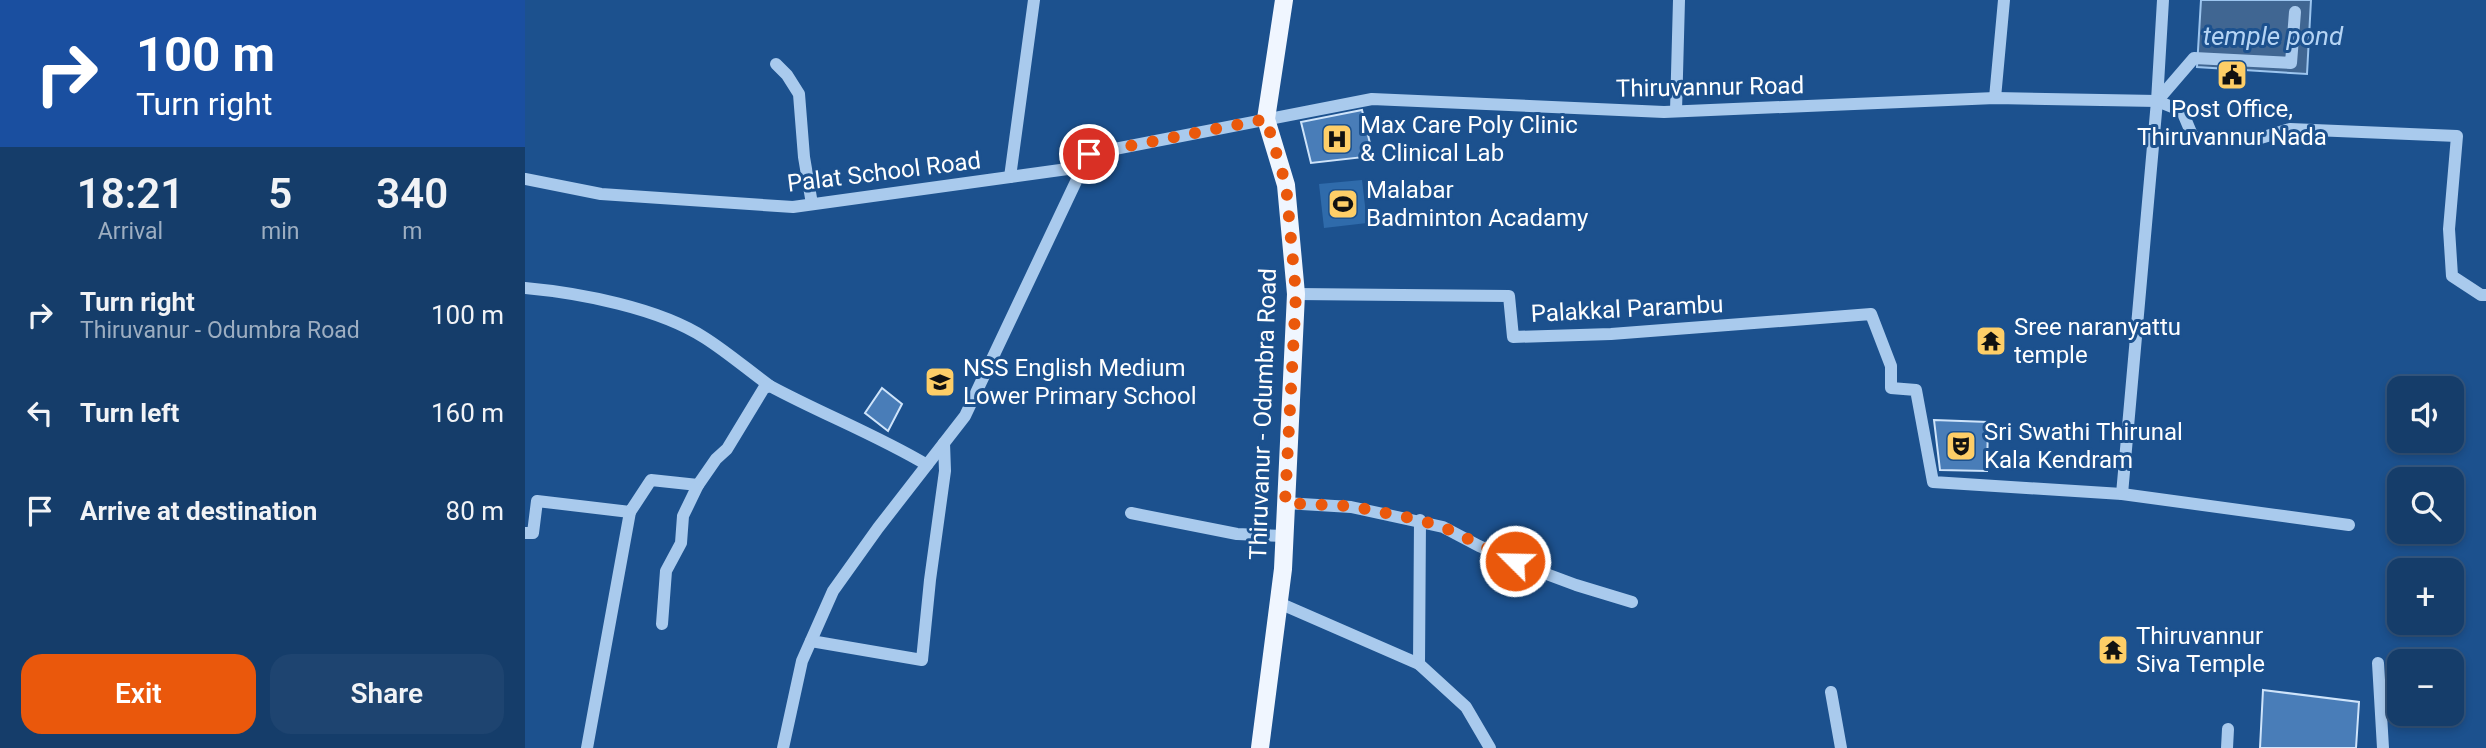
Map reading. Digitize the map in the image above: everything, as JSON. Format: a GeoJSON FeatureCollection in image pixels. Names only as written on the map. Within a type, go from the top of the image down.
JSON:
{"type":"FeatureCollection","features":[{"type":"Feature","properties":{"kind":"main road","name":"Thiruvanur - Odumbra Road"},"geometry":{"type":"LineString","coordinates":[[1260,748],[1279,603],[1296,294],[1286,185],[1266,119],[1284,0]]}},
{"type":"Feature","properties":{"kind":"street"},"geometry":{"type":"LineString","coordinates":[[1010,177],[1034,0]]}},
{"type":"Feature","properties":{"kind":"street"},"geometry":{"type":"LineString","coordinates":[[1676,111],[1679,0]]}},
{"type":"Feature","properties":{"kind":"street"},"geometry":{"type":"LineString","coordinates":[[1995,98],[2004,0]]}},
{"type":"Feature","properties":{"kind":"street"},"geometry":{"type":"LineString","coordinates":[[2163,0],[2157,101],[2122,494],[2349,525]]}},
{"type":"Feature","properties":{"kind":"street"},"geometry":{"type":"LineString","coordinates":[[2157,101],[2195,58],[2291,63],[2295,12]]}},
{"type":"Feature","properties":{"kind":"street"},"geometry":{"type":"LineString","coordinates":[[776,64],[799,94],[804,157],[812,204]]}},
{"type":"Feature","properties":{"kind":"street","name":"Thiruvannur Road"},"geometry":{"type":"LineString","coordinates":[[1082,167],[1089,154],[1372,99],[1658,113],[1995,98],[2157,101]]}},
{"type":"Feature","properties":{"kind":"street"},"geometry":{"type":"LineString","coordinates":[[2157,101],[2182,111],[2193,137],[2254,140],[2290,129],[2457,136],[2449,229],[2452,276],[2481,295],[2486,295]]}},
{"type":"Feature","properties":{"kind":"street"},"geometry":{"type":"LineString","coordinates":[[783,748],[802,661],[833,592],[878,528],[965,416],[1082,167]]}},
{"type":"Feature","properties":{"kind":"street","name":"Palat School Road"},"geometry":{"type":"LineString","coordinates":[[525,179],[601,194],[793,207],[1082,167]]}},
{"type":"Feature","properties":{"kind":"street"},"geometry":{"type":"LineString","coordinates":[[525,288],[558,291],[658,315],[703,337],[770,386],[840,422],[888,442],[927,464]]}},
{"type":"Feature","properties":{"kind":"street","name":"Palakkal Parambu"},"geometry":{"type":"LineString","coordinates":[[1296,294],[1510,296],[1513,337],[1611,334],[1871,314],[1891,366],[1891,388],[1916,390],[1933,482],[2122,494]]}},
{"type":"Feature","properties":{"kind":"street"},"geometry":{"type":"LineString","coordinates":[[662,624],[666,571],[681,543],[683,516],[698,485],[716,459],[727,449],[764,388],[770,386]]}},
{"type":"Feature","properties":{"kind":"street"},"geometry":{"type":"LineString","coordinates":[[811,641],[922,660],[945,471],[944,443]]}},
{"type":"Feature","properties":{"kind":"street"},"geometry":{"type":"LineString","coordinates":[[587,748],[630,512],[652,480],[698,485]]}},
{"type":"Feature","properties":{"kind":"street"},"geometry":{"type":"LineString","coordinates":[[525,533],[533,533],[537,501],[630,512]]}},
{"type":"Feature","properties":{"kind":"street"},"geometry":{"type":"LineString","coordinates":[[1285,503],[1351,506],[1420,520],[1443,527],[1533,569],[1632,602]]}},
{"type":"Feature","properties":{"kind":"street"},"geometry":{"type":"LineString","coordinates":[[1131,513],[1237,534],[1284,536]]}},
{"type":"Feature","properties":{"kind":"street"},"geometry":{"type":"LineString","coordinates":[[1419,664],[1420,520]]}},
{"type":"Feature","properties":{"kind":"street"},"geometry":{"type":"LineString","coordinates":[[1279,603],[1419,664],[1466,707],[1490,748]]}},
{"type":"Feature","properties":{"kind":"street"},"geometry":{"type":"LineString","coordinates":[[2378,663],[2383,748]]}},
{"type":"Feature","properties":{"kind":"street"},"geometry":{"type":"LineString","coordinates":[[1831,692],[1841,748]]}},
{"type":"Feature","properties":{"kind":"street"},"geometry":{"type":"LineString","coordinates":[[2227,748],[2228,729]]}},
{"type":"Feature","properties":{"kind":"shaded area","name":"Malabar Badminton Acadamy"},"geometry":{"type":"Polygon","coordinates":[[[1362,180],[1367,223],[1324,228],[1319,184],[1362,180]]]}},
{"type":"Feature","properties":{"kind":"water","name":"temple pond"},"geometry":{"type":"Polygon","coordinates":[[[2201,0],[2311,0],[2307,74],[2197,67],[2201,0]]]}},
{"type":"Feature","properties":{"kind":"building","name":"Max Care Poly Clinic & Clinical Lab"},"geometry":{"type":"Polygon","coordinates":[[[1362,110],[1373,156],[1311,163],[1301,122],[1362,110]]]}},
{"type":"Feature","properties":{"kind":"building"},"geometry":{"type":"Polygon","coordinates":[[[882,388],[902,404],[888,431],[865,413],[882,388]]]}},
{"type":"Feature","properties":{"kind":"building","name":"Sri Swathi Thirunal Kala Kendram"},"geometry":{"type":"Polygon","coordinates":[[[1934,420],[1988,422],[1987,471],[1940,470],[1934,420]]]}},
{"type":"Feature","properties":{"kind":"building"},"geometry":{"type":"Polygon","coordinates":[[[2263,690],[2359,702],[2356,748],[2260,748],[2263,690]]]}},
{"type":"Feature","properties":{"kind":"place","name":"Post Office, Thiruvannur Nada"},"geometry":{"type":"Point","coordinates":[2232,75]}},
{"type":"Feature","properties":{"kind":"place","name":"Max Care Poly Clinic & Clinical Lab"},"geometry":{"type":"Point","coordinates":[1337,139]}},
{"type":"Feature","properties":{"kind":"place","name":"Malabar Badminton Acadamy"},"geometry":{"type":"Point","coordinates":[1343,204]}},
{"type":"Feature","properties":{"kind":"place","name":"Sree naranyattu temple"},"geometry":{"type":"Point","coordinates":[1991,341]}},
{"type":"Feature","properties":{"kind":"place","name":"NSS English Medium Lower Primary School"},"geometry":{"type":"Point","coordinates":[940,382]}},
{"type":"Feature","properties":{"kind":"place","name":"Sri Swathi Thirunal Kala Kendram"},"geometry":{"type":"Point","coordinates":[1961,446]}},
{"type":"Feature","properties":{"kind":"place","name":"Thiruvannur Siva Temple"},"geometry":{"type":"Point","coordinates":[2113,650]}},
{"type":"Feature","properties":{"kind":"route"},"geometry":{"type":"LineString","coordinates":[[1089,154],[1266,119],[1286,185],[1296,294],[1285,503],[1351,506],[1420,520],[1443,527],[1515,561]]}}]}
